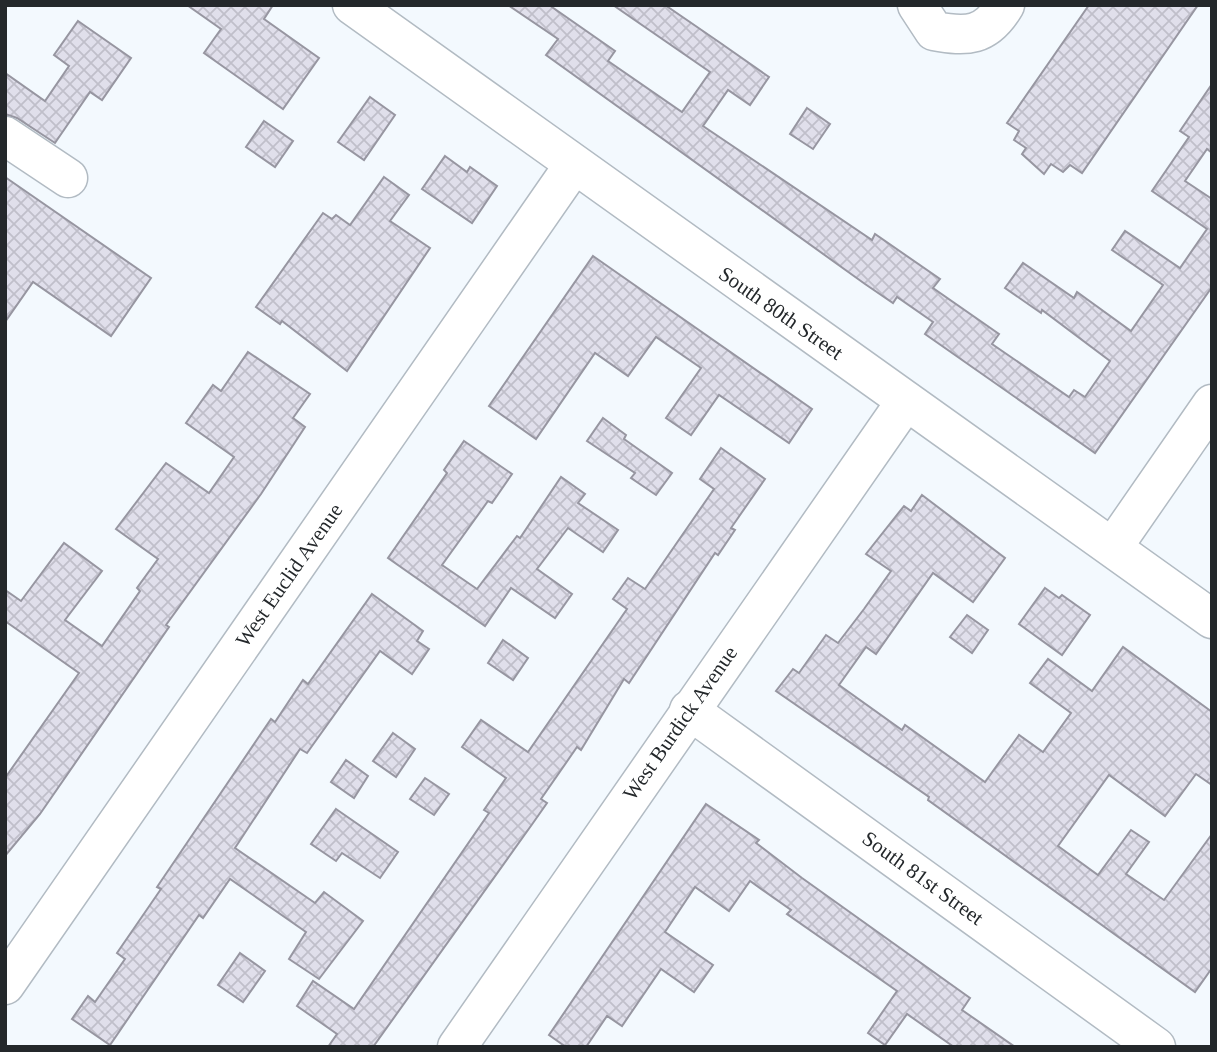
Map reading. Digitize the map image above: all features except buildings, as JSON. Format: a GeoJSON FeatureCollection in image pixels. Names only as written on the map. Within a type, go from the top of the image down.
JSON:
{"type":"FeatureCollection","features":[{"type":"Feature","properties":{"kind":"street","name":"South 80th Street"},"geometry":{"type":"LineString","coordinates":[[352,5],[573,166],[1212,619]]}},
{"type":"Feature","properties":{"kind":"street"},"geometry":{"type":"LineString","coordinates":[[917,5],[934,31],[965,37],[985,29],[1005,5]]}},
{"type":"Feature","properties":{"kind":"street"},"geometry":{"type":"LineString","coordinates":[[5,136],[68,178]]}},
{"type":"Feature","properties":{"kind":"street","name":"West Euclid Avenue"},"geometry":{"type":"LineString","coordinates":[[5,985],[573,166]]}},
{"type":"Feature","properties":{"kind":"street","name":"West Burdick Avenue"},"geometry":{"type":"LineString","coordinates":[[457,1047],[906,401]]}},
{"type":"Feature","properties":{"kind":"street"},"geometry":{"type":"LineString","coordinates":[[1113,547],[1212,404]]}},
{"type":"Feature","properties":{"kind":"street","name":"South 81st Street"},"geometry":{"type":"LineString","coordinates":[[689,710],[1156,1047]]}}]}
